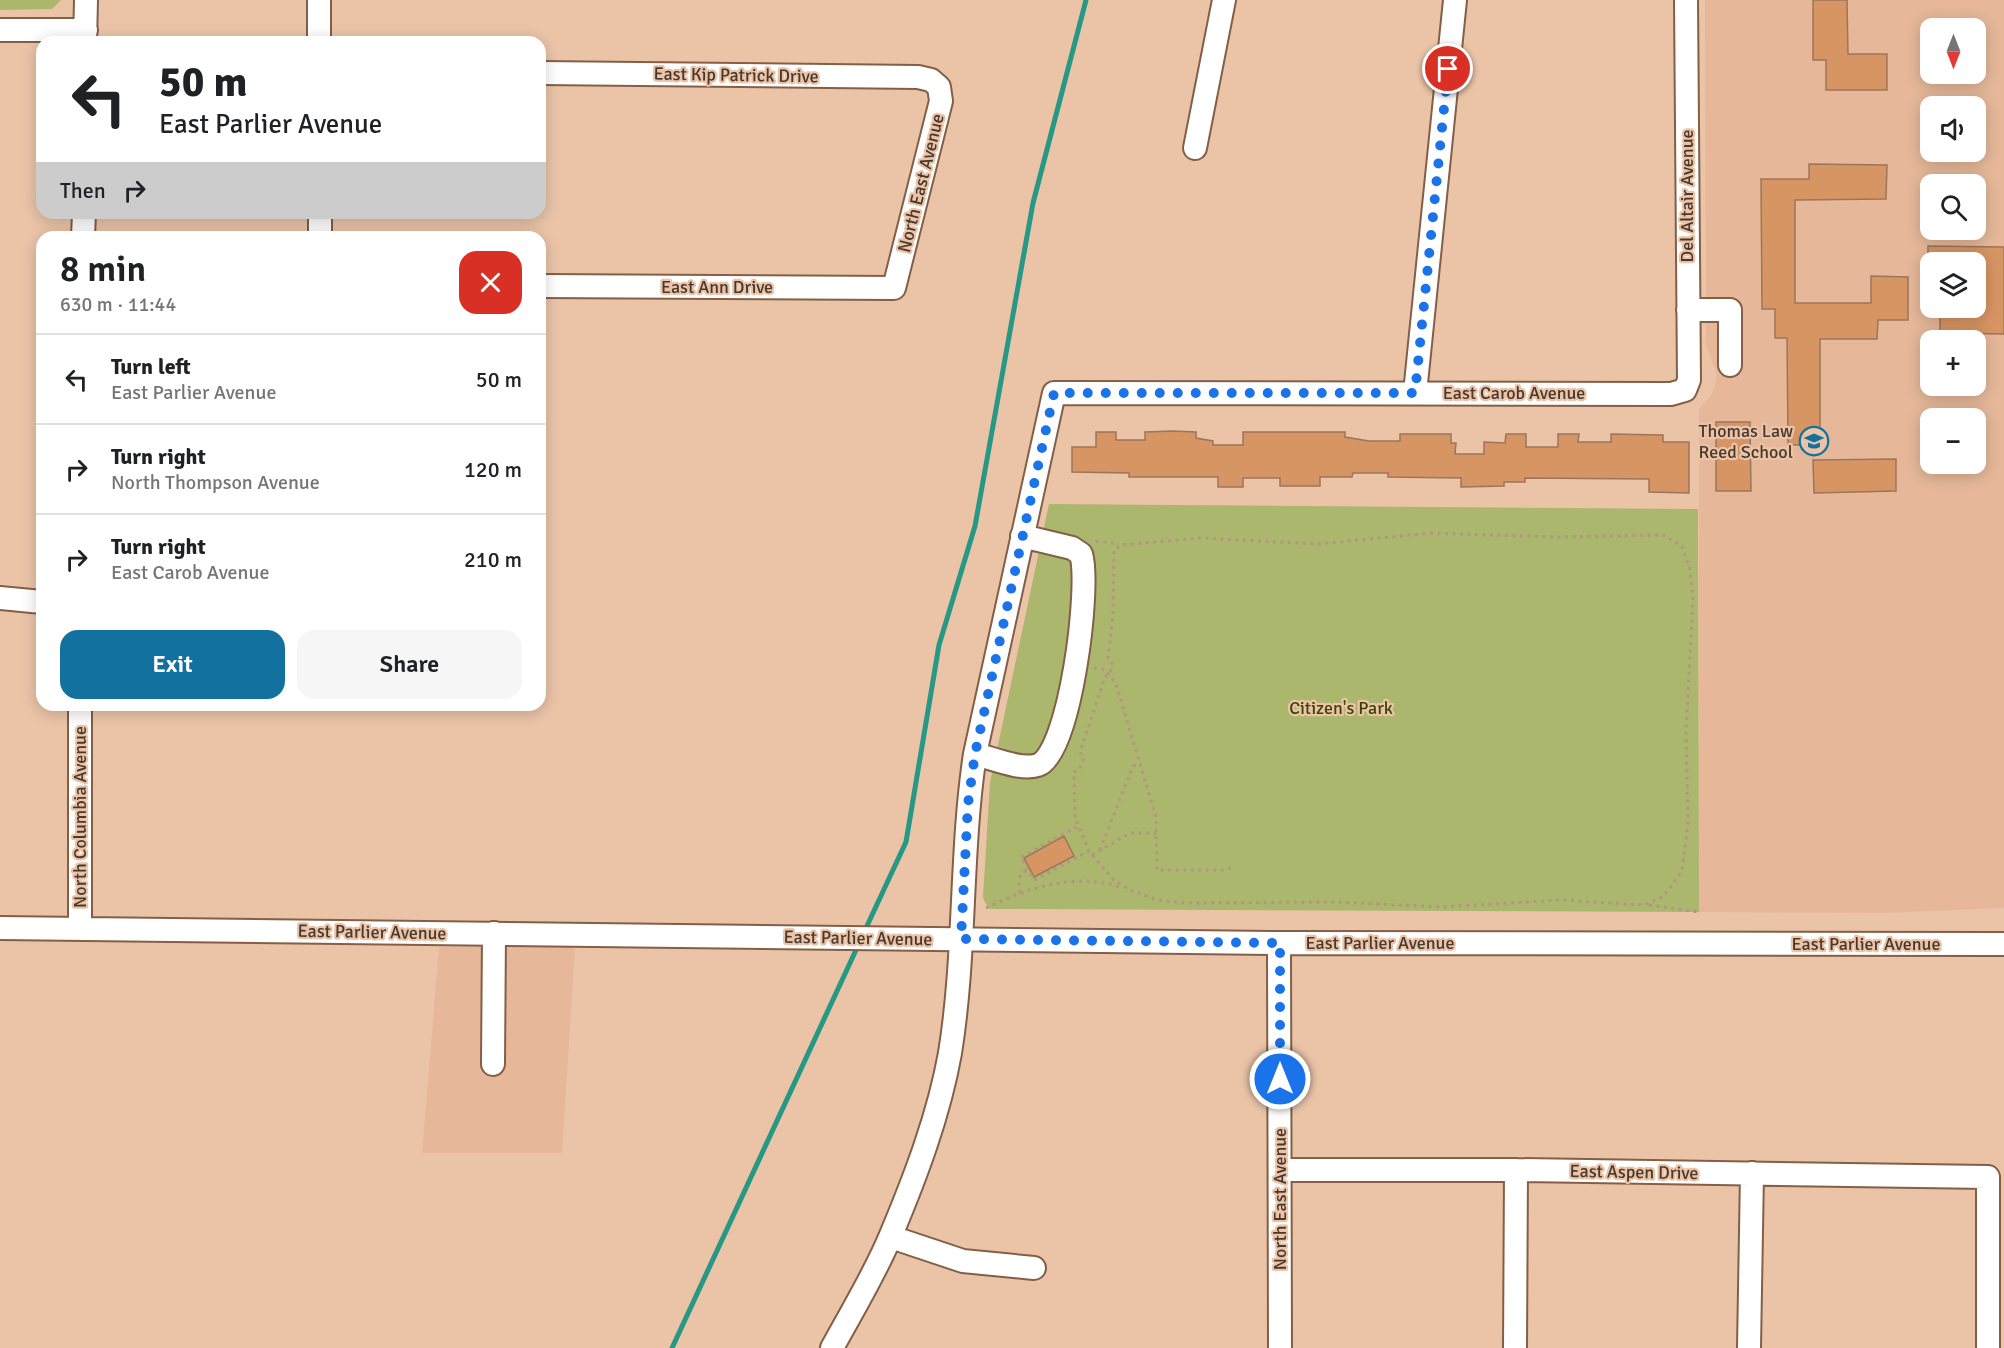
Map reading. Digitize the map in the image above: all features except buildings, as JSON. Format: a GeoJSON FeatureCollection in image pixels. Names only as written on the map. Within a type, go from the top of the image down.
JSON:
{"type":"FeatureCollection","features":[{"type":"Feature","properties":{"kind":"street"},"geometry":{"type":"LineString","coordinates":[[0,30],[86,36],[86,0]]}},
{"type":"Feature","properties":{"kind":"street"},"geometry":{"type":"LineString","coordinates":[[319,0],[319,36]]}},
{"type":"Feature","properties":{"kind":"street"},"geometry":{"type":"LineString","coordinates":[[1195,148],[1224,0]]}},
{"type":"Feature","properties":{"kind":"street"},"geometry":{"type":"LineString","coordinates":[[1415,393],[1455,0]]}},
{"type":"Feature","properties":{"kind":"street","name":"Del Altair Avenue"},"geometry":{"type":"LineString","coordinates":[[1685,390],[1689,380],[1686,0]]}},
{"type":"Feature","properties":{"kind":"street","name":"East Kip Patrick Drive"},"geometry":{"type":"LineString","coordinates":[[546,73],[918,77],[931,81]]}},
{"type":"Feature","properties":{"kind":"street","name":"North East Avenue"},"geometry":{"type":"LineString","coordinates":[[894,288],[941,101],[939,87],[931,81]]}},
{"type":"Feature","properties":{"kind":"street","name":"East Ann Drive"},"geometry":{"type":"LineString","coordinates":[[546,286],[894,288]]}},
{"type":"Feature","properties":{"kind":"street"},"geometry":{"type":"LineString","coordinates":[[1688,310],[1730,310],[1730,365]]}},
{"type":"Feature","properties":{"kind":"street","name":"East Carob Avenue"},"geometry":{"type":"LineString","coordinates":[[1022,536],[1054,393],[1671,394],[1685,390]]}},
{"type":"Feature","properties":{"kind":"street"},"geometry":{"type":"LineString","coordinates":[[832,1348],[891,1237],[922,1150],[949,1056],[957,1000],[968,804],[975,754],[1022,536],[1072,548],[1081,554],[1083,609],[1071,694],[1049,757],[1036,766],[1024,766],[975,754]]}},
{"type":"Feature","properties":{"kind":"street"},"geometry":{"type":"LineString","coordinates":[[0,598],[36,601]]}},
{"type":"Feature","properties":{"kind":"street","name":"North Columbia Avenue"},"geometry":{"type":"LineString","coordinates":[[80,711],[80,929]]}},
{"type":"Feature","properties":{"kind":"street","name":"East Parlier Avenue"},"geometry":{"type":"LineString","coordinates":[[0,928],[1280,943],[2004,944]]}},
{"type":"Feature","properties":{"kind":"street"},"geometry":{"type":"LineString","coordinates":[[493,1064],[494,933]]}},
{"type":"Feature","properties":{"kind":"street","name":"North East Avenue"},"geometry":{"type":"LineString","coordinates":[[1280,943],[1280,1348]]}},
{"type":"Feature","properties":{"kind":"street","name":"East Aspen Drive"},"geometry":{"type":"LineString","coordinates":[[1280,1170],[1516,1170],[1989,1177],[1988,1348]]}},
{"type":"Feature","properties":{"kind":"street"},"geometry":{"type":"LineString","coordinates":[[1515,1348],[1516,1170]]}},
{"type":"Feature","properties":{"kind":"street"},"geometry":{"type":"LineString","coordinates":[[1749,1348],[1752,1173]]}},
{"type":"Feature","properties":{"kind":"street"},"geometry":{"type":"LineString","coordinates":[[891,1237],[963,1261],[1034,1268]]}},
{"type":"Feature","properties":{"kind":"path"},"geometry":{"type":"LineString","coordinates":[[1112,554],[1121,545],[1182,538],[1302,545],[1430,533],[1531,537],[1669,537],[1682,546],[1690,570],[1693,600],[1686,731],[1689,803],[1687,846],[1682,871],[1660,902],[1665,906]]}},
{"type":"Feature","properties":{"kind":"path"},"geometry":{"type":"LineString","coordinates":[[1103,543],[1110,547],[1112,554],[1113,608],[1108,657],[1113,665],[1105,677],[1080,752],[1084,758],[1080,769],[1074,772],[1073,797],[1078,826],[1089,851],[1103,870],[1128,889]]}},
{"type":"Feature","properties":{"kind":"path"},"geometry":{"type":"LineString","coordinates":[[1108,671],[1156,817],[1157,870],[1224,870],[1233,867]]}},
{"type":"Feature","properties":{"kind":"path"},"geometry":{"type":"LineString","coordinates":[[1100,850],[1133,766],[1140,764]]}},
{"type":"Feature","properties":{"kind":"path"},"geometry":{"type":"LineString","coordinates":[[1078,826],[1022,857],[1034,880],[1089,851]]}},
{"type":"Feature","properties":{"kind":"path"},"geometry":{"type":"LineString","coordinates":[[1092,855],[1130,832],[1157,833]]}},
{"type":"Feature","properties":{"kind":"path"},"geometry":{"type":"LineString","coordinates":[[1020,893],[1018,884],[1020,875],[1028,870]]}},
{"type":"Feature","properties":{"kind":"path"},"geometry":{"type":"LineString","coordinates":[[986,908],[1020,893],[1050,884],[1088,881],[1106,882],[1157,900],[1187,903],[1278,901],[1442,907],[1582,900],[1665,906],[1699,912]]}},
{"type":"Feature","properties":{"kind":"path"},"geometry":{"type":"LineString","coordinates":[[1644,904],[1664,896]]}},
{"type":"Feature","properties":{"kind":"shaded area","name":"Thomas Law Reed School"},"geometry":{"type":"Polygon","coordinates":[[[1705,0],[2004,0],[2004,908],[1884,913],[1699,912],[1699,409],[1712,394],[1716,371],[1706,345],[1705,0]]]}},
{"type":"Feature","properties":{"kind":"shaded area"},"geometry":{"type":"Polygon","coordinates":[[[439,947],[575,947],[562,1153],[422,1153],[439,947]]]}},
{"type":"Feature","properties":{"kind":"green space"},"geometry":{"type":"Polygon","coordinates":[[[0,0],[61,0],[52,9],[0,10],[0,0]]]}},
{"type":"Feature","properties":{"kind":"green space","name":"Citizen's Park"},"geometry":{"type":"Polygon","coordinates":[[[1049,504],[1698,509],[1699,912],[990,909],[983,896],[990,783],[1049,504]]]}},
{"type":"Feature","properties":{"kind":"waterway"},"geometry":{"type":"LineString","coordinates":[[866,928],[906,842],[939,645],[975,526],[1033,203],[1086,0]]}},
{"type":"Feature","properties":{"kind":"waterway"},"geometry":{"type":"LineString","coordinates":[[672,1348],[856,950]]}},
{"type":"Feature","properties":{"kind":"place","name":"Thomas Law Reed School"},"geometry":{"type":"Point","coordinates":[1814,441]}},
{"type":"Feature","properties":{"kind":"route"},"geometry":{"type":"LineString","coordinates":[[1280,1079],[1280,943],[961,939],[968,804],[975,754],[1054,393],[1415,393],[1448,69]]}}]}
